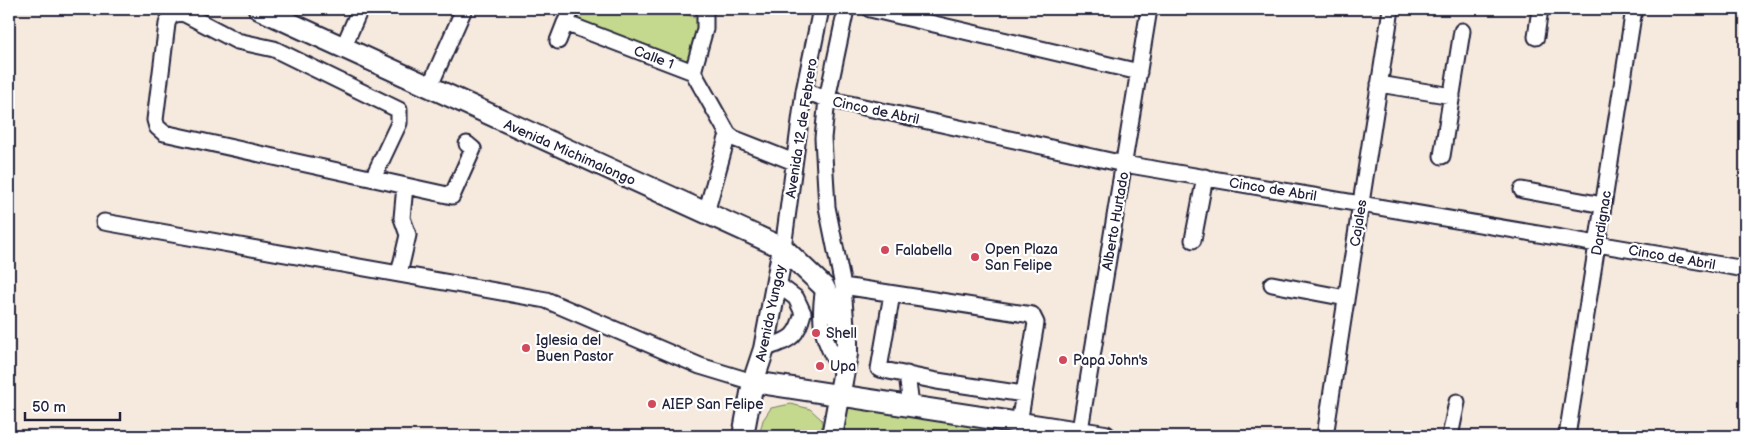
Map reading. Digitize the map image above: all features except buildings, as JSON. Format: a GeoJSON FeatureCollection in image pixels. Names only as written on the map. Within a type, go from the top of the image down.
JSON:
{"type":"FeatureCollection","features":[{"type":"Feature","properties":{"kind":"main road","name":"Avenida Michimalongo"},"geometry":{"type":"LineString","coordinates":[[262,9],[429,88],[783,248],[833,287],[847,335],[848,354],[843,375]]}},
{"type":"Feature","properties":{"kind":"main road","name":"Avenida Yungay"},"geometry":{"type":"LineString","coordinates":[[743,436],[753,382],[764,349],[783,248]]}},
{"type":"Feature","properties":{"kind":"main road"},"geometry":{"type":"LineString","coordinates":[[832,436],[843,375]]}},
{"type":"Feature","properties":{"kind":"main road"},"geometry":{"type":"LineString","coordinates":[[753,382],[1079,434],[1105,436]]}},
{"type":"Feature","properties":{"kind":"street"},"geometry":{"type":"LineString","coordinates":[[342,48],[360,9]]}},
{"type":"Feature","properties":{"kind":"street"},"geometry":{"type":"LineString","coordinates":[[429,88],[464,9]]}},
{"type":"Feature","properties":{"kind":"street"},"geometry":{"type":"LineString","coordinates":[[558,41],[572,9]]}},
{"type":"Feature","properties":{"kind":"street","name":"Avenida 12 de Febrero"},"geometry":{"type":"LineString","coordinates":[[783,248],[804,91],[821,9]]}},
{"type":"Feature","properties":{"kind":"street","name":"Avenida 12 de Febrero"},"geometry":{"type":"LineString","coordinates":[[833,287],[823,138],[827,99],[846,9]]}},
{"type":"Feature","properties":{"kind":"street"},"geometry":{"type":"LineString","coordinates":[[870,9],[1139,72]]}},
{"type":"Feature","properties":{"kind":"street","name":"Alberto Hurtado"},"geometry":{"type":"LineString","coordinates":[[1079,434],[1149,9]]}},
{"type":"Feature","properties":{"kind":"street","name":"Cajales"},"geometry":{"type":"LineString","coordinates":[[1325,436],[1391,9]]}},
{"type":"Feature","properties":{"kind":"street"},"geometry":{"type":"LineString","coordinates":[[1536,38],[1540,9]]}},
{"type":"Feature","properties":{"kind":"street","name":"Dardignac"},"geometry":{"type":"LineString","coordinates":[[1567,436],[1634,9]]}},
{"type":"Feature","properties":{"kind":"street"},"geometry":{"type":"LineString","coordinates":[[705,10],[705,30],[693,72],[728,134],[733,138],[794,162]]}},
{"type":"Feature","properties":{"kind":"street"},"geometry":{"type":"LineString","coordinates":[[373,178],[399,123],[399,110],[274,49],[237,41],[185,14],[176,14],[170,18],[167,24],[155,116],[155,123],[160,130],[452,196],[473,149],[467,144]]}},
{"type":"Feature","properties":{"kind":"street","name":"Calle 1"},"geometry":{"type":"LineString","coordinates":[[565,23],[693,72]]}},
{"type":"Feature","properties":{"kind":"street"},"geometry":{"type":"LineString","coordinates":[[1442,156],[1462,31]]}},
{"type":"Feature","properties":{"kind":"street"},"geometry":{"type":"LineString","coordinates":[[1379,84],[1452,96]]}},
{"type":"Feature","properties":{"kind":"street","name":"Cinco de Abril"},"geometry":{"type":"LineString","coordinates":[[804,91],[827,99],[1124,164],[1745,270]]}},
{"type":"Feature","properties":{"kind":"street"},"geometry":{"type":"LineString","coordinates":[[706,213],[728,134]]}},
{"type":"Feature","properties":{"kind":"street"},"geometry":{"type":"LineString","coordinates":[[1193,240],[1205,177]]}},
{"type":"Feature","properties":{"kind":"street"},"geometry":{"type":"LineString","coordinates":[[399,274],[408,235],[402,218],[405,186]]}},
{"type":"Feature","properties":{"kind":"street"},"geometry":{"type":"LineString","coordinates":[[1522,190],[1603,205]]}},
{"type":"Feature","properties":{"kind":"street"},"geometry":{"type":"LineString","coordinates":[[104,222],[546,300],[700,366],[753,382]]}},
{"type":"Feature","properties":{"kind":"street"},"geometry":{"type":"LineString","coordinates":[[764,349],[787,340],[799,331],[803,312],[796,298],[776,283]]}},
{"type":"Feature","properties":{"kind":"street"},"geometry":{"type":"LineString","coordinates":[[1272,284],[1346,298]]}},
{"type":"Feature","properties":{"kind":"street"},"geometry":{"type":"LineString","coordinates":[[843,375],[824,340],[819,312],[833,287],[1032,315],[1036,323],[1019,423]]}},
{"type":"Feature","properties":{"kind":"street"},"geometry":{"type":"LineString","coordinates":[[892,294],[879,369],[1024,394]]}},
{"type":"Feature","properties":{"kind":"street"},"geometry":{"type":"LineString","coordinates":[[907,374],[910,406]]}},
{"type":"Feature","properties":{"kind":"street"},"geometry":{"type":"LineString","coordinates":[[1450,436],[1457,402]]}},
{"type":"Feature","properties":{"kind":"green space"},"geometry":{"type":"Polygon","coordinates":[[[576,9],[673,9],[700,20],[690,63],[571,20],[576,9]]]}},
{"type":"Feature","properties":{"kind":"green space"},"geometry":{"type":"Polygon","coordinates":[[[791,404],[810,409],[822,420],[822,436],[759,436],[763,420],[771,408],[791,404]]]}},
{"type":"Feature","properties":{"kind":"green space"},"geometry":{"type":"Polygon","coordinates":[[[842,407],[851,407],[1043,436],[833,436],[842,407]]]}},
{"type":"Feature","properties":{"kind":"place","name":"Falabella"},"geometry":{"type":"Point","coordinates":[885,250]}},
{"type":"Feature","properties":{"kind":"place","name":"Open Plaza San Felipe"},"geometry":{"type":"Point","coordinates":[975,257]}},
{"type":"Feature","properties":{"kind":"place","name":"Shell"},"geometry":{"type":"Point","coordinates":[816,333]}},
{"type":"Feature","properties":{"kind":"place","name":"Iglesia del Buen Pastor"},"geometry":{"type":"Point","coordinates":[526,348]}},
{"type":"Feature","properties":{"kind":"place","name":"Papa John's"},"geometry":{"type":"Point","coordinates":[1063,360]}},
{"type":"Feature","properties":{"kind":"place","name":"Upa"},"geometry":{"type":"Point","coordinates":[820,366]}},
{"type":"Feature","properties":{"kind":"place","name":"AIEP San Felipe"},"geometry":{"type":"Point","coordinates":[652,404]}}]}
